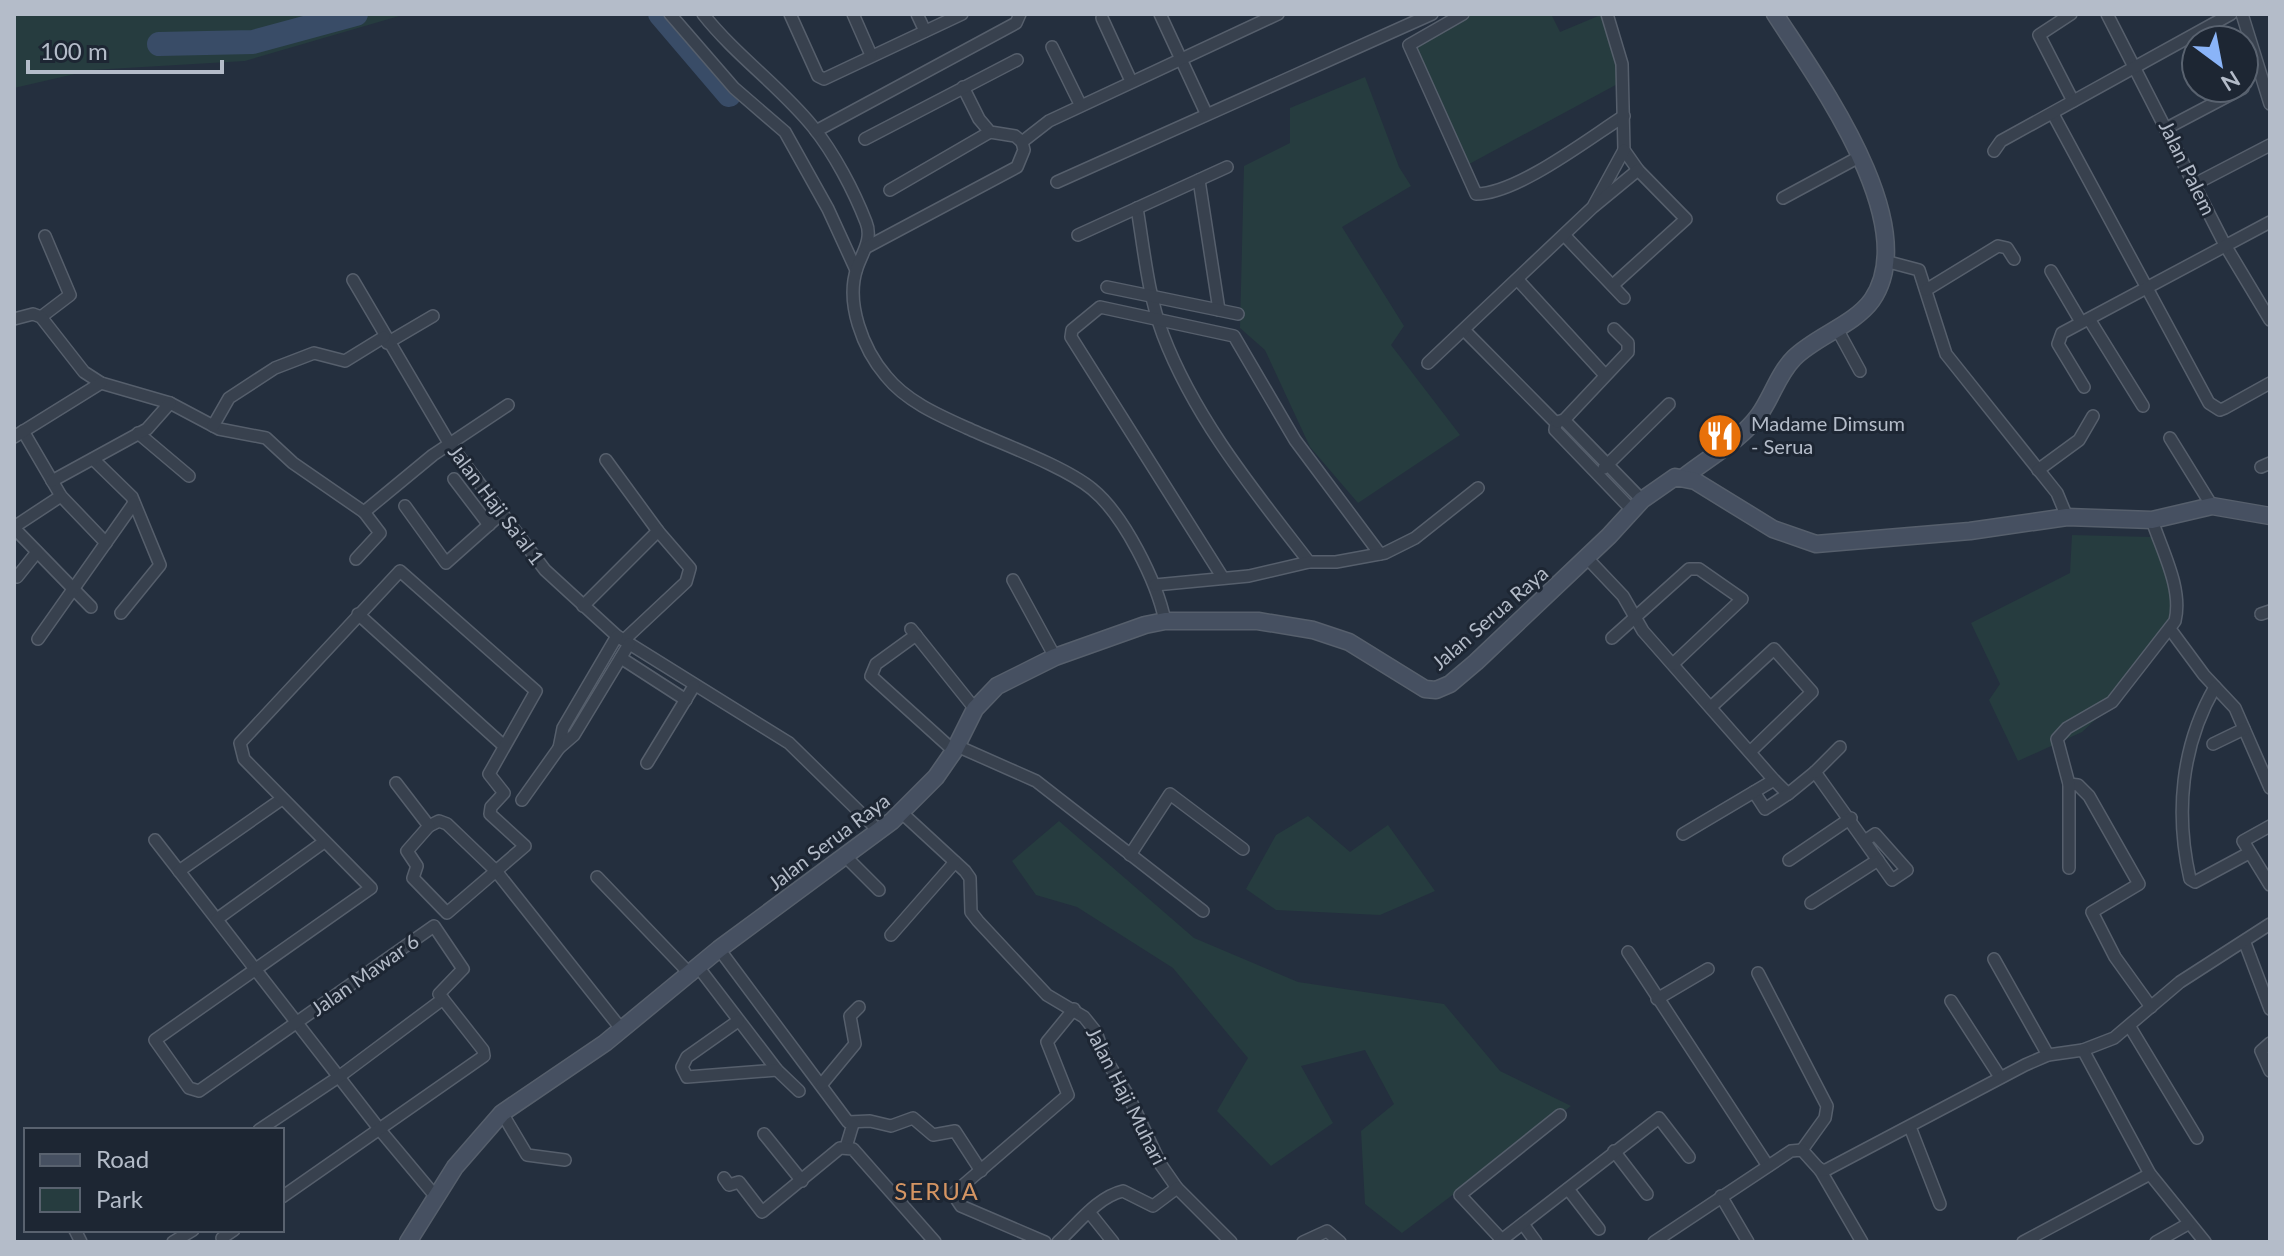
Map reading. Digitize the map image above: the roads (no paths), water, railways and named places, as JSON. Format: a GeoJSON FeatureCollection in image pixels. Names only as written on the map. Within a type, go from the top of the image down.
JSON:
{"type":"FeatureCollection","features":[{"type":"Feature","properties":{"kind":"main road"},"geometry":{"type":"LineString","coordinates":[[1775,14],[1827,95],[1859,157],[1882,216],[1885,261]]}},
{"type":"Feature","properties":{"kind":"main road","name":"Jalan Serua Raya"},"geometry":{"type":"LineString","coordinates":[[408,1242],[466,1151],[502,1113],[622,1030],[719,949],[880,832],[936,777],[956,748],[975,709],[997,686],[1055,657],[1115,634],[1165,621],[1258,621],[1313,630],[1349,642],[1425,689],[1436,690],[1450,684],[1587,558],[1637,505],[1664,482],[1684,477],[1748,428],[1759,416],[1792,360],[1869,304],[1879,286],[1885,261]]}},
{"type":"Feature","properties":{"kind":"main road"},"geometry":{"type":"LineString","coordinates":[[1684,477],[1773,529],[1816,544],[1970,531],[2067,517],[2152,520],[2212,506],[2270,516]]}},
{"type":"Feature","properties":{"kind":"street"},"geometry":{"type":"LineString","coordinates":[[670,14],[734,88],[785,132],[828,209],[856,270]]}},
{"type":"Feature","properties":{"kind":"street"},"geometry":{"type":"LineString","coordinates":[[703,14],[727,43],[816,131],[868,225],[867,247],[856,270],[854,291],[862,336],[885,376],[911,399],[940,415],[1094,490],[1123,529],[1155,585],[1165,621]]}},
{"type":"Feature","properties":{"kind":"street"},"geometry":{"type":"LineString","coordinates":[[790,14],[820,78],[962,14]]}},
{"type":"Feature","properties":{"kind":"street"},"geometry":{"type":"LineString","coordinates":[[853,14],[871,55]]}},
{"type":"Feature","properties":{"kind":"street"},"geometry":{"type":"LineString","coordinates":[[917,14],[925,31]]}},
{"type":"Feature","properties":{"kind":"street"},"geometry":{"type":"LineString","coordinates":[[816,131],[1016,23],[1020,14]]}},
{"type":"Feature","properties":{"kind":"street"},"geometry":{"type":"LineString","coordinates":[[1160,14],[1206,113]]}},
{"type":"Feature","properties":{"kind":"street"},"geometry":{"type":"LineString","coordinates":[[1022,142],[1035,130],[1080,104],[1278,14]]}},
{"type":"Feature","properties":{"kind":"street"},"geometry":{"type":"LineString","coordinates":[[1057,182],[1206,113],[1403,30],[1432,14]]}},
{"type":"Feature","properties":{"kind":"street"},"geometry":{"type":"LineString","coordinates":[[1463,14],[1409,45],[1476,194],[1493,193],[1516,183],[1624,116]]}},
{"type":"Feature","properties":{"kind":"street"},"geometry":{"type":"LineString","coordinates":[[1593,207],[1624,150],[1622,64],[1607,14]]}},
{"type":"Feature","properties":{"kind":"street"},"geometry":{"type":"LineString","coordinates":[[2071,14],[2039,35],[2073,101]]}},
{"type":"Feature","properties":{"kind":"street","name":"Jalan Palem"},"geometry":{"type":"LineString","coordinates":[[2107,14],[2225,245],[2270,320]]}},
{"type":"Feature","properties":{"kind":"street"},"geometry":{"type":"LineString","coordinates":[[1994,151],[2001,141],[2231,14]]}},
{"type":"Feature","properties":{"kind":"street"},"geometry":{"type":"LineString","coordinates":[[2242,14],[2266,76],[2270,104]]}},
{"type":"Feature","properties":{"kind":"street"},"geometry":{"type":"LineString","coordinates":[[1102,18],[1131,81]]}},
{"type":"Feature","properties":{"kind":"street"},"geometry":{"type":"LineString","coordinates":[[1052,47],[1080,104]]}},
{"type":"Feature","properties":{"kind":"street"},"geometry":{"type":"LineString","coordinates":[[865,139],[1017,60]]}},
{"type":"Feature","properties":{"kind":"street"},"geometry":{"type":"LineString","coordinates":[[963,87],[979,119],[990,132]]}},
{"type":"Feature","properties":{"kind":"street"},"geometry":{"type":"LineString","coordinates":[[2167,128],[2213,104]]}},
{"type":"Feature","properties":{"kind":"street"},"geometry":{"type":"LineString","coordinates":[[2053,114],[2214,408],[2225,408],[2270,383]]}},
{"type":"Feature","properties":{"kind":"street"},"geometry":{"type":"LineString","coordinates":[[867,247],[1017,167],[1024,150],[1022,142],[1015,136],[990,132],[890,190]]}},
{"type":"Feature","properties":{"kind":"street"},"geometry":{"type":"LineString","coordinates":[[2195,184],[2270,145]]}},
{"type":"Feature","properties":{"kind":"street"},"geometry":{"type":"LineString","coordinates":[[1613,285],[1686,219],[1638,170],[1624,150]]}},
{"type":"Feature","properties":{"kind":"street"},"geometry":{"type":"LineString","coordinates":[[1783,198],[1859,157]]}},
{"type":"Feature","properties":{"kind":"street"},"geometry":{"type":"LineString","coordinates":[[1078,235],[1227,167]]}},
{"type":"Feature","properties":{"kind":"street"},"geometry":{"type":"LineString","coordinates":[[1428,363],[1593,207],[1638,170]]}},
{"type":"Feature","properties":{"kind":"street"},"geometry":{"type":"LineString","coordinates":[[1199,180],[1219,310]]}},
{"type":"Feature","properties":{"kind":"street"},"geometry":{"type":"LineString","coordinates":[[1137,208],[1157,317],[1196,399],[1235,465],[1309,562]]}},
{"type":"Feature","properties":{"kind":"street"},"geometry":{"type":"LineString","coordinates":[[2084,387],[2057,339],[2270,222]]}},
{"type":"Feature","properties":{"kind":"street"},"geometry":{"type":"LineString","coordinates":[[41,317],[70,295],[45,236]]}},
{"type":"Feature","properties":{"kind":"street"},"geometry":{"type":"LineString","coordinates":[[1565,236],[1624,298]]}},
{"type":"Feature","properties":{"kind":"street"},"geometry":{"type":"LineString","coordinates":[[1926,290],[1998,246],[2007,248],[2014,259]]}},
{"type":"Feature","properties":{"kind":"street"},"geometry":{"type":"LineString","coordinates":[[1885,261],[1919,270],[1946,354],[2057,493],[2067,517]]}},
{"type":"Feature","properties":{"kind":"street"},"geometry":{"type":"LineString","coordinates":[[2051,271],[2143,406]]}},
{"type":"Feature","properties":{"kind":"street","name":"Jalan Haji Sa'al 1"},"geometry":{"type":"LineString","coordinates":[[353,280],[449,443],[500,515],[545,570],[623,640],[789,743],[880,832]]}},
{"type":"Feature","properties":{"kind":"street"},"geometry":{"type":"LineString","coordinates":[[1518,280],[1605,375]]}},
{"type":"Feature","properties":{"kind":"street"},"geometry":{"type":"LineString","coordinates":[[1107,287],[1152,299],[1238,314]]}},
{"type":"Feature","properties":{"kind":"street"},"geometry":{"type":"LineString","coordinates":[[1223,578],[1071,337],[1072,330],[1100,307],[1157,317],[1230,335],[1237,340],[1295,440],[1383,553]]}},
{"type":"Feature","properties":{"kind":"street"},"geometry":{"type":"LineString","coordinates":[[14,319],[33,314],[41,317],[84,372],[101,383],[170,403],[213,426],[266,438],[293,463],[364,512],[380,533],[356,559]]}},
{"type":"Feature","properties":{"kind":"street"},"geometry":{"type":"LineString","coordinates":[[213,426],[229,398],[275,368],[314,353],[345,361],[433,316]]}},
{"type":"Feature","properties":{"kind":"street"},"geometry":{"type":"LineString","coordinates":[[1836,327],[1860,371]]}},
{"type":"Feature","properties":{"kind":"street"},"geometry":{"type":"LineString","coordinates":[[1614,329],[1628,343],[1628,352],[1560,421],[1555,430],[1597,475],[1637,505]]}},
{"type":"Feature","properties":{"kind":"street"},"geometry":{"type":"LineString","coordinates":[[1465,331],[1607,465],[1637,505]]}},
{"type":"Feature","properties":{"kind":"street"},"geometry":{"type":"LineString","coordinates":[[101,383],[19,434],[61,496],[106,543]]}},
{"type":"Feature","properties":{"kind":"street"},"geometry":{"type":"LineString","coordinates":[[52,481],[138,433],[154,422],[170,403]]}},
{"type":"Feature","properties":{"kind":"street"},"geometry":{"type":"LineString","coordinates":[[1597,475],[1669,404]]}},
{"type":"Feature","properties":{"kind":"street"},"geometry":{"type":"LineString","coordinates":[[364,512],[449,443],[508,405]]}},
{"type":"Feature","properties":{"kind":"street"},"geometry":{"type":"LineString","coordinates":[[2038,470],[2079,440],[2093,416]]}},
{"type":"Feature","properties":{"kind":"street"},"geometry":{"type":"LineString","coordinates":[[138,433],[189,476]]}},
{"type":"Feature","properties":{"kind":"street"},"geometry":{"type":"LineString","coordinates":[[2170,438],[2212,506]]}},
{"type":"Feature","properties":{"kind":"street"},"geometry":{"type":"LineString","coordinates":[[93,459],[128,491],[160,565],[121,613]]}},
{"type":"Feature","properties":{"kind":"street"},"geometry":{"type":"LineString","coordinates":[[559,748],[563,728],[623,640],[690,574],[684,559],[658,531],[606,460]]}},
{"type":"Feature","properties":{"kind":"street"},"geometry":{"type":"LineString","coordinates":[[454,479],[489,525]]}},
{"type":"Feature","properties":{"kind":"street"},"geometry":{"type":"LineString","coordinates":[[1155,585],[1223,578],[1309,562],[1336,562],[1383,553],[1402,545],[1478,488]]}},
{"type":"Feature","properties":{"kind":"street"},"geometry":{"type":"LineString","coordinates":[[61,496],[14,527],[91,607]]}},
{"type":"Feature","properties":{"kind":"street"},"geometry":{"type":"LineString","coordinates":[[38,639],[134,503]]}},
{"type":"Feature","properties":{"kind":"street"},"geometry":{"type":"LineString","coordinates":[[405,506],[446,563],[500,515]]}},
{"type":"Feature","properties":{"kind":"street"},"geometry":{"type":"LineString","coordinates":[[2069,868],[2069,784],[2057,742],[2059,735],[2112,702],[2170,629],[2178,610],[2177,595],[2152,520]]}},
{"type":"Feature","properties":{"kind":"street"},"geometry":{"type":"LineString","coordinates":[[583,606],[658,531]]}},
{"type":"Feature","properties":{"kind":"street"},"geometry":{"type":"LineString","coordinates":[[17,577],[37,552]]}},
{"type":"Feature","properties":{"kind":"street"},"geometry":{"type":"LineString","coordinates":[[1587,558],[1623,596],[1643,631],[1788,794]]}},
{"type":"Feature","properties":{"kind":"street"},"geometry":{"type":"LineString","coordinates":[[1612,638],[1689,569],[1699,569],[1742,599],[1673,664]]}},
{"type":"Feature","properties":{"kind":"street"},"geometry":{"type":"LineString","coordinates":[[256,968],[371,888],[241,755],[240,743],[400,571],[536,691],[489,774],[504,793],[490,810],[525,844],[496,871],[447,913],[413,878],[417,866],[408,848],[429,826],[439,821],[447,824],[496,871],[622,1030]]}},
{"type":"Feature","properties":{"kind":"street"},"geometry":{"type":"LineString","coordinates":[[1013,580],[1055,657]]}},
{"type":"Feature","properties":{"kind":"street"},"geometry":{"type":"LineString","coordinates":[[358,614],[504,746]]}},
{"type":"Feature","properties":{"kind":"street"},"geometry":{"type":"LineString","coordinates":[[2170,629],[2235,708],[2270,788]]}},
{"type":"Feature","properties":{"kind":"street"},"geometry":{"type":"LineString","coordinates":[[975,709],[914,632],[876,664],[871,676],[956,748],[1036,781],[1203,911]]}},
{"type":"Feature","properties":{"kind":"street"},"geometry":{"type":"LineString","coordinates":[[522,800],[559,748],[574,735],[621,658],[623,640]]}},
{"type":"Feature","properties":{"kind":"street"},"geometry":{"type":"LineString","coordinates":[[1711,707],[1774,649],[1812,692],[1750,752]]}},
{"type":"Feature","properties":{"kind":"street"},"geometry":{"type":"LineString","coordinates":[[621,658],[686,700]]}},
{"type":"Feature","properties":{"kind":"street"},"geometry":{"type":"LineString","coordinates":[[647,763],[694,686]]}},
{"type":"Feature","properties":{"kind":"street"},"geometry":{"type":"LineString","coordinates":[[2215,687],[2198,716],[2188,751],[2182,824],[2190,879],[2195,882],[2249,853]]}},
{"type":"Feature","properties":{"kind":"street"},"geometry":{"type":"LineString","coordinates":[[2213,744],[2244,729]]}},
{"type":"Feature","properties":{"kind":"street"},"geometry":{"type":"LineString","coordinates":[[1754,792],[1765,809],[1815,772],[1840,747]]}},
{"type":"Feature","properties":{"kind":"street"},"geometry":{"type":"LineString","coordinates":[[1815,772],[1851,818],[1892,880],[1907,870],[1875,834],[1866,840]]}},
{"type":"Feature","properties":{"kind":"street"},"geometry":{"type":"LineString","coordinates":[[1683,834],[1774,780]]}},
{"type":"Feature","properties":{"kind":"street"},"geometry":{"type":"LineString","coordinates":[[396,783],[429,826]]}},
{"type":"Feature","properties":{"kind":"street"},"geometry":{"type":"LineString","coordinates":[[2069,784],[2078,785],[2089,796],[2139,884],[2092,912],[2115,957],[2151,1007]]}},
{"type":"Feature","properties":{"kind":"street"},"geometry":{"type":"LineString","coordinates":[[1130,855],[1170,794],[1243,849]]}},
{"type":"Feature","properties":{"kind":"street"},"geometry":{"type":"LineString","coordinates":[[179,871],[282,799]]}},
{"type":"Feature","properties":{"kind":"street","name":"Jalan Haji Muhari"},"geometry":{"type":"LineString","coordinates":[[902,813],[970,878],[970,905],[978,921],[1040,988],[1074,1009],[1096,1032],[1105,1058],[1129,1097],[1153,1153],[1177,1188],[1231,1242]]}},
{"type":"Feature","properties":{"kind":"street"},"geometry":{"type":"LineString","coordinates":[[1789,860],[1851,818]]}},
{"type":"Feature","properties":{"kind":"street"},"geometry":{"type":"LineString","coordinates":[[2270,826],[2244,840],[2270,885]]}},
{"type":"Feature","properties":{"kind":"street"},"geometry":{"type":"LineString","coordinates":[[155,840],[380,1130],[436,1197]]}},
{"type":"Feature","properties":{"kind":"street"},"geometry":{"type":"LineString","coordinates":[[217,919],[324,842]]}},
{"type":"Feature","properties":{"kind":"street"},"geometry":{"type":"LineString","coordinates":[[846,857],[879,890]]}},
{"type":"Feature","properties":{"kind":"street"},"geometry":{"type":"LineString","coordinates":[[1811,903],[1878,860]]}},
{"type":"Feature","properties":{"kind":"street"},"geometry":{"type":"LineString","coordinates":[[891,935],[955,862]]}},
{"type":"Feature","properties":{"kind":"street"},"geometry":{"type":"LineString","coordinates":[[597,877],[695,971],[777,1070],[799,1091]]}},
{"type":"Feature","properties":{"kind":"street"},"geometry":{"type":"LineString","coordinates":[[1818,1168],[1826,1170],[2000,1077],[2048,1055],[2101,1045],[2130,1027],[2180,982],[2245,943],[2270,924]]}},
{"type":"Feature","properties":{"kind":"street","name":"Jalan Mawar 6"},"geometry":{"type":"LineString","coordinates":[[256,968],[155,1038],[189,1088],[199,1091],[434,926],[463,969],[439,991],[443,999]]}},
{"type":"Feature","properties":{"kind":"street"},"geometry":{"type":"LineString","coordinates":[[2245,943],[2270,1009]]}},
{"type":"Feature","properties":{"kind":"street"},"geometry":{"type":"LineString","coordinates":[[719,949],[853,1124]]}},
{"type":"Feature","properties":{"kind":"street"},"geometry":{"type":"LineString","coordinates":[[1628,952],[1768,1166]]}},
{"type":"Feature","properties":{"kind":"street"},"geometry":{"type":"LineString","coordinates":[[1994,959],[2048,1055]]}},
{"type":"Feature","properties":{"kind":"street"},"geometry":{"type":"LineString","coordinates":[[1657,999],[1708,969]]}},
{"type":"Feature","properties":{"kind":"street"},"geometry":{"type":"LineString","coordinates":[[1654,1242],[1791,1151],[1802,1150],[1821,1124],[1827,1106],[1813,1073],[1758,973]]}},
{"type":"Feature","properties":{"kind":"street"},"geometry":{"type":"LineString","coordinates":[[262,1128],[340,1076],[443,999],[483,1050],[484,1056],[284,1196]]}},
{"type":"Feature","properties":{"kind":"street"},"geometry":{"type":"LineString","coordinates":[[1951,1001],[2000,1077]]}},
{"type":"Feature","properties":{"kind":"street"},"geometry":{"type":"LineString","coordinates":[[822,1084],[855,1044],[849,1019],[859,1007]]}},
{"type":"Feature","properties":{"kind":"street"},"geometry":{"type":"LineString","coordinates":[[1045,1242],[961,1206],[954,1199],[956,1191],[1068,1095],[1047,1042],[1074,1009]]}},
{"type":"Feature","properties":{"kind":"street"},"geometry":{"type":"LineString","coordinates":[[738,1021],[687,1057],[682,1067],[687,1077],[777,1070]]}},
{"type":"Feature","properties":{"kind":"street"},"geometry":{"type":"LineString","coordinates":[[2130,1027],[2197,1138]]}},
{"type":"Feature","properties":{"kind":"street"},"geometry":{"type":"LineString","coordinates":[[2270,1043],[2261,1051],[2270,1071]]}},
{"type":"Feature","properties":{"kind":"street"},"geometry":{"type":"LineString","coordinates":[[2083,1050],[2150,1174],[2205,1242]]}},
{"type":"Feature","properties":{"kind":"street"},"geometry":{"type":"LineString","coordinates":[[502,1113],[527,1155],[565,1160]]}},
{"type":"Feature","properties":{"kind":"street"},"geometry":{"type":"LineString","coordinates":[[1560,1115],[1460,1195],[1500,1241],[1659,1118],[1689,1157]]}},
{"type":"Feature","properties":{"kind":"street"},"geometry":{"type":"LineString","coordinates":[[853,1124],[870,1121],[891,1126],[913,1118],[933,1135],[953,1130],[981,1171]]}},
{"type":"Feature","properties":{"kind":"street"},"geometry":{"type":"LineString","coordinates":[[846,1147],[853,1124]]}},
{"type":"Feature","properties":{"kind":"street"},"geometry":{"type":"LineString","coordinates":[[1910,1127],[1940,1204]]}},
{"type":"Feature","properties":{"kind":"street"},"geometry":{"type":"LineString","coordinates":[[764,1134],[802,1181]]}},
{"type":"Feature","properties":{"kind":"street"},"geometry":{"type":"LineString","coordinates":[[724,1178],[729,1185],[739,1182],[762,1212],[840,1148],[853,1149],[935,1242]]}},
{"type":"Feature","properties":{"kind":"street"},"geometry":{"type":"LineString","coordinates":[[1802,1150],[1818,1168],[1862,1242]]}},
{"type":"Feature","properties":{"kind":"street"},"geometry":{"type":"LineString","coordinates":[[1614,1151],[1647,1194]]}},
{"type":"Feature","properties":{"kind":"street"},"geometry":{"type":"LineString","coordinates":[[2023,1242],[2150,1174]]}},
{"type":"Feature","properties":{"kind":"street"},"geometry":{"type":"LineString","coordinates":[[1058,1242],[1089,1212],[1118,1192],[1157,1205],[1177,1188]]}},
{"type":"Feature","properties":{"kind":"street"},"geometry":{"type":"LineString","coordinates":[[1568,1189],[1599,1229]]}},
{"type":"Feature","properties":{"kind":"street"},"geometry":{"type":"LineString","coordinates":[[1721,1196],[1748,1242]]}},
{"type":"Feature","properties":{"kind":"street"},"geometry":{"type":"LineString","coordinates":[[1089,1212],[1113,1242]]}},
{"type":"Feature","properties":{"kind":"street"},"geometry":{"type":"LineString","coordinates":[[1523,1224],[1536,1242]]}},
{"type":"Feature","properties":{"kind":"street"},"geometry":{"type":"LineString","coordinates":[[2156,1242],[2188,1224]]}},
{"type":"Feature","properties":{"kind":"street"},"geometry":{"type":"LineString","coordinates":[[1303,1242],[1327,1231],[1340,1242]]}},
{"type":"Feature","properties":{"kind":"waterway"},"geometry":{"type":"LineString","coordinates":[[159,44],[253,42],[356,14]]}},
{"type":"Feature","properties":{"kind":"waterway"},"geometry":{"type":"LineString","coordinates":[[660,14],[729,95]]}},
{"type":"Feature","properties":{"kind":"place","name":"Madame Dimsum - Serua"},"geometry":{"type":"Point","coordinates":[1720,436]}},
{"type":"Feature","properties":{"kind":"district","name":"SERUA"},"geometry":{"type":"Point","coordinates":[937,1192]}}]}
